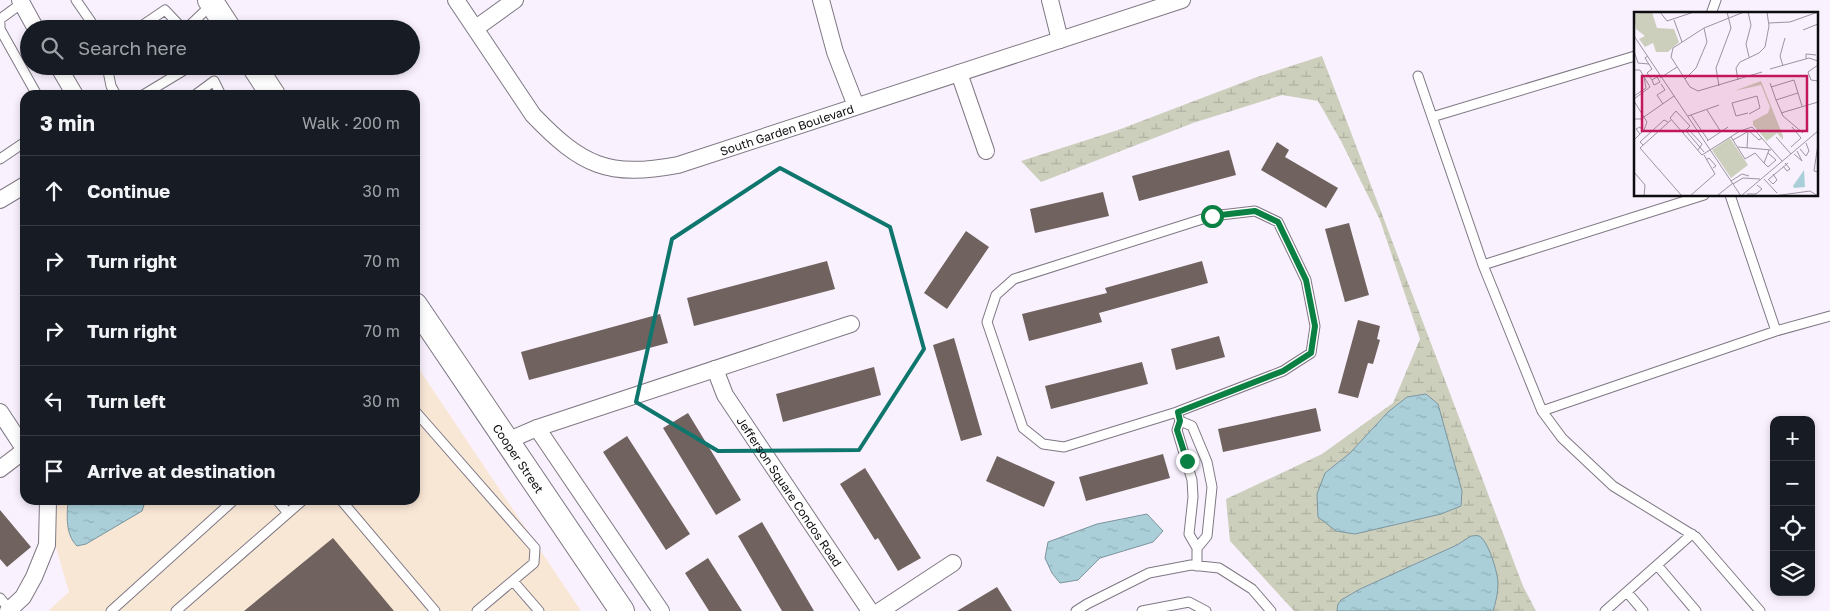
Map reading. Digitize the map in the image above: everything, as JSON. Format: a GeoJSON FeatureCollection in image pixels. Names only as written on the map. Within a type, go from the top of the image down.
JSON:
{"type":"FeatureCollection","features":[{"type":"Feature","properties":{"kind":"street","name":"South Garden Boulevard"},"geometry":{"type":"LineString","coordinates":[[456,0],[533,115],[564,145],[576,153],[602,167],[616,170],[646,170],[678,165],[1182,0]]}},
{"type":"Feature","properties":{"kind":"street"},"geometry":{"type":"LineString","coordinates":[[476,28],[514,0]]}},
{"type":"Feature","properties":{"kind":"street"},"geometry":{"type":"LineString","coordinates":[[821,0],[835,52],[856,106]]}},
{"type":"Feature","properties":{"kind":"street"},"geometry":{"type":"LineString","coordinates":[[1050,0],[1060,40]]}},
{"type":"Feature","properties":{"kind":"street"},"geometry":{"type":"LineString","coordinates":[[214,1],[224,20]]}},
{"type":"Feature","properties":{"kind":"street"},"geometry":{"type":"LineString","coordinates":[[21,2],[31,20]]}},
{"type":"Feature","properties":{"kind":"street"},"geometry":{"type":"LineString","coordinates":[[960,73],[986,151]]}},
{"type":"Feature","properties":{"kind":"street"},"geometry":{"type":"LineString","coordinates":[[63,75],[72,90]]}},
{"type":"Feature","properties":{"kind":"street"},"geometry":{"type":"LineString","coordinates":[[260,75],[270,90]]}},
{"type":"Feature","properties":{"kind":"street"},"geometry":{"type":"LineString","coordinates":[[0,200],[20,188]]}},
{"type":"Feature","properties":{"kind":"street","name":"Cooper Street"},"geometry":{"type":"LineString","coordinates":[[420,312],[622,611]]}},
{"type":"Feature","properties":{"kind":"street"},"geometry":{"type":"LineString","coordinates":[[507,441],[537,428],[851,324]]}},
{"type":"Feature","properties":{"kind":"street","name":"Jefferson Square Condos Road"},"geometry":{"type":"LineString","coordinates":[[715,369],[725,395],[870,611]]}},
{"type":"Feature","properties":{"kind":"street"},"geometry":{"type":"LineString","coordinates":[[0,412],[20,442]]}},
{"type":"Feature","properties":{"kind":"street"},"geometry":{"type":"LineString","coordinates":[[537,428],[661,611]]}},
{"type":"Feature","properties":{"kind":"street"},"geometry":{"type":"LineString","coordinates":[[0,469],[20,454]]}},
{"type":"Feature","properties":{"kind":"street"},"geometry":{"type":"LineString","coordinates":[[6,606],[23,597],[34,577],[47,545],[49,505]]}},
{"type":"Feature","properties":{"kind":"street"},"geometry":{"type":"LineString","coordinates":[[880,611],[953,563]]}},
{"type":"Feature","properties":{"kind":"lane"},"geometry":{"type":"LineString","coordinates":[[76,0],[90,20]]}},
{"type":"Feature","properties":{"kind":"lane"},"geometry":{"type":"LineString","coordinates":[[150,20],[165,10],[169,0]]}},
{"type":"Feature","properties":{"kind":"lane"},"geometry":{"type":"LineString","coordinates":[[1712,12],[1716,0]]}},
{"type":"Feature","properties":{"kind":"lane"},"geometry":{"type":"LineString","coordinates":[[194,20],[214,1]]}},
{"type":"Feature","properties":{"kind":"lane"},"geometry":{"type":"LineString","coordinates":[[0,20],[21,2]]}},
{"type":"Feature","properties":{"kind":"lane"},"geometry":{"type":"LineString","coordinates":[[165,10],[175,20]]}},
{"type":"Feature","properties":{"kind":"lane"},"geometry":{"type":"LineString","coordinates":[[0,24],[0,29],[20,65]]}},
{"type":"Feature","properties":{"kind":"lane"},"geometry":{"type":"LineString","coordinates":[[1432,117],[1634,56]]}},
{"type":"Feature","properties":{"kind":"lane"},"geometry":{"type":"LineString","coordinates":[[26,75],[34,90]]}},
{"type":"Feature","properties":{"kind":"lane"},"geometry":{"type":"LineString","coordinates":[[109,75],[114,90]]}},
{"type":"Feature","properties":{"kind":"lane"},"geometry":{"type":"LineString","coordinates":[[151,90],[176,75]]}},
{"type":"Feature","properties":{"kind":"lane"},"geometry":{"type":"LineString","coordinates":[[1418,76],[1483,265],[1542,411],[1562,438],[1613,486],[1696,537],[1760,611]]}},
{"type":"Feature","properties":{"kind":"lane"},"geometry":{"type":"LineString","coordinates":[[202,90],[214,81],[218,90]]}},
{"type":"Feature","properties":{"kind":"lane"},"geometry":{"type":"LineString","coordinates":[[0,159],[20,145]]}},
{"type":"Feature","properties":{"kind":"lane"},"geometry":{"type":"LineString","coordinates":[[1483,265],[1701,196]]}},
{"type":"Feature","properties":{"kind":"lane"},"geometry":{"type":"LineString","coordinates":[[1730,196],[1776,331]]}},
{"type":"Feature","properties":{"kind":"lane"},"geometry":{"type":"LineString","coordinates":[[1179,417],[1283,371],[1311,353],[1315,326],[1306,280],[1278,222],[1255,211],[1212,216],[1014,279],[996,295],[987,322],[1022,428],[1043,444],[1064,446],[1179,417],[1192,426],[1207,462],[1212,487],[1207,536],[1198,548],[1197,566]]}},
{"type":"Feature","properties":{"kind":"lane"},"geometry":{"type":"LineString","coordinates":[[1542,411],[1776,331],[1830,316]]}},
{"type":"Feature","properties":{"kind":"lane"},"geometry":{"type":"LineString","coordinates":[[420,417],[535,548],[534,563],[482,610]]}},
{"type":"Feature","properties":{"kind":"lane"},"geometry":{"type":"LineString","coordinates":[[1179,417],[1177,430],[1192,480],[1193,497],[1189,534],[1198,548]]}},
{"type":"Feature","properties":{"kind":"lane"},"geometry":{"type":"LineString","coordinates":[[111,611],[228,505]]}},
{"type":"Feature","properties":{"kind":"lane"},"geometry":{"type":"LineString","coordinates":[[281,505],[288,513]]}},
{"type":"Feature","properties":{"kind":"lane"},"geometry":{"type":"LineString","coordinates":[[176,611],[297,505]]}},
{"type":"Feature","properties":{"kind":"lane"},"geometry":{"type":"LineString","coordinates":[[345,505],[435,611]]}},
{"type":"Feature","properties":{"kind":"lane"},"geometry":{"type":"LineString","coordinates":[[1605,611],[1692,534]]}},
{"type":"Feature","properties":{"kind":"lane"},"geometry":{"type":"LineString","coordinates":[[1076,611],[1149,573],[1191,565],[1219,568],[1252,589],[1271,611]]}},
{"type":"Feature","properties":{"kind":"lane"},"geometry":{"type":"LineString","coordinates":[[1657,565],[1696,611]]}},
{"type":"Feature","properties":{"kind":"lane"},"geometry":{"type":"LineString","coordinates":[[514,581],[539,611]]}},
{"type":"Feature","properties":{"kind":"lane"},"geometry":{"type":"LineString","coordinates":[[1627,592],[1642,611]]}},
{"type":"Feature","properties":{"kind":"lane"},"geometry":{"type":"LineString","coordinates":[[1142,611],[1170,608],[1189,602],[1206,611]]}},
{"type":"Feature","properties":{"kind":"highlighted area"},"geometry":{"type":"Polygon","coordinates":[[[780,168],[890,227],[924,349],[859,450],[718,451],[636,402],[672,239],[780,168]]]}},
{"type":"Feature","properties":{"kind":"shaded area"},"geometry":{"type":"Polygon","coordinates":[[[420,370],[581,611],[48,611],[69,592],[43,505],[420,505],[420,370]]]}},
{"type":"Feature","properties":{"kind":"green space"},"geometry":{"type":"Polygon","coordinates":[[[1322,56],[1523,586],[1536,611],[1493,611],[1498,586],[1471,536],[1457,545],[1360,589],[1337,607],[1337,611],[1294,611],[1230,541],[1226,499],[1322,454],[1393,403],[1420,339],[1380,220],[1341,141],[1318,101],[1282,95],[1193,123],[1041,182],[1021,161],[1118,130],[1257,77],[1322,56]],[[1426,394],[1407,397],[1388,412],[1350,453],[1325,473],[1355,534],[1441,514],[1461,506],[1462,491],[1438,405],[1426,394]]]}},
{"type":"Feature","properties":{"kind":"water"},"geometry":{"type":"Polygon","coordinates":[[[1426,394],[1438,404],[1462,491],[1461,506],[1441,514],[1355,534],[1336,531],[1318,517],[1317,494],[1325,473],[1350,453],[1388,412],[1407,397],[1426,394]]]}},
{"type":"Feature","properties":{"kind":"water"},"geometry":{"type":"Polygon","coordinates":[[[68,505],[144,505],[142,511],[86,544],[77,546],[70,536],[67,518],[68,505]]]}},
{"type":"Feature","properties":{"kind":"water"},"geometry":{"type":"Polygon","coordinates":[[[1147,514],[1163,531],[1153,542],[1100,558],[1078,580],[1060,583],[1052,573],[1045,558],[1048,542],[1097,524],[1147,514]]]}},
{"type":"Feature","properties":{"kind":"water"},"geometry":{"type":"Polygon","coordinates":[[[1471,536],[1478,536],[1486,544],[1498,578],[1497,597],[1493,611],[1337,611],[1341,600],[1360,589],[1457,545],[1471,536]]]}},
{"type":"Feature","properties":{"kind":"building"},"geometry":{"type":"Polygon","coordinates":[[[1277,142],[1289,150],[1285,157],[1338,188],[1326,208],[1261,170],[1277,142]]]}},
{"type":"Feature","properties":{"kind":"building"},"geometry":{"type":"Polygon","coordinates":[[[1229,150],[1236,175],[1139,201],[1132,176],[1229,150]]]}},
{"type":"Feature","properties":{"kind":"building"},"geometry":{"type":"Polygon","coordinates":[[[1103,192],[1109,216],[1035,233],[1030,209],[1103,192]]]}},
{"type":"Feature","properties":{"kind":"building"},"geometry":{"type":"Polygon","coordinates":[[[1349,223],[1369,295],[1345,302],[1325,229],[1349,223]]]}},
{"type":"Feature","properties":{"kind":"building"},"geometry":{"type":"Polygon","coordinates":[[[966,231],[989,247],[947,309],[924,293],[966,231]]]}},
{"type":"Feature","properties":{"kind":"building"},"geometry":{"type":"Polygon","coordinates":[[[827,261],[835,289],[694,326],[687,298],[827,261]]]}},
{"type":"Feature","properties":{"kind":"building"},"geometry":{"type":"Polygon","coordinates":[[[1202,261],[1208,283],[1099,313],[1102,322],[1029,341],[1022,314],[1107,293],[1105,288],[1202,261]]]}},
{"type":"Feature","properties":{"kind":"building"},"geometry":{"type":"Polygon","coordinates":[[[660,314],[668,343],[529,380],[521,352],[660,314]]]}},
{"type":"Feature","properties":{"kind":"building"},"geometry":{"type":"Polygon","coordinates":[[[1358,320],[1380,326],[1377,339],[1380,340],[1373,364],[1368,363],[1358,398],[1338,393],[1358,320]]]}},
{"type":"Feature","properties":{"kind":"building"},"geometry":{"type":"Polygon","coordinates":[[[1219,336],[1225,357],[1176,370],[1171,349],[1219,336]]]}},
{"type":"Feature","properties":{"kind":"building"},"geometry":{"type":"Polygon","coordinates":[[[954,338],[982,435],[961,441],[933,345],[954,338]]]}},
{"type":"Feature","properties":{"kind":"building"},"geometry":{"type":"Polygon","coordinates":[[[1142,362],[1148,384],[1051,409],[1045,386],[1142,362]]]}},
{"type":"Feature","properties":{"kind":"building"},"geometry":{"type":"Polygon","coordinates":[[[874,367],[881,395],[783,422],[776,394],[874,367]]]}},
{"type":"Feature","properties":{"kind":"building"},"geometry":{"type":"Polygon","coordinates":[[[1316,408],[1321,431],[1223,452],[1218,429],[1316,408]]]}},
{"type":"Feature","properties":{"kind":"building"},"geometry":{"type":"Polygon","coordinates":[[[688,413],[741,500],[716,515],[663,428],[688,413]]]}},
{"type":"Feature","properties":{"kind":"building"},"geometry":{"type":"Polygon","coordinates":[[[627,436],[690,534],[666,550],[603,452],[627,436]]]}},
{"type":"Feature","properties":{"kind":"building"},"geometry":{"type":"Polygon","coordinates":[[[1163,454],[1170,478],[1086,501],[1079,477],[1163,454]]]}},
{"type":"Feature","properties":{"kind":"building"},"geometry":{"type":"Polygon","coordinates":[[[997,456],[1055,482],[1044,507],[986,481],[997,456]]]}},
{"type":"Feature","properties":{"kind":"building"},"geometry":{"type":"Polygon","coordinates":[[[865,468],[921,558],[898,571],[878,538],[875,540],[840,484],[865,468]]]}},
{"type":"Feature","properties":{"kind":"building"},"geometry":{"type":"Polygon","coordinates":[[[0,510],[31,547],[7,567],[0,559],[0,510]]]}},
{"type":"Feature","properties":{"kind":"building"},"geometry":{"type":"Polygon","coordinates":[[[762,522],[814,611],[782,611],[738,536],[762,522]]]}},
{"type":"Feature","properties":{"kind":"building"},"geometry":{"type":"Polygon","coordinates":[[[333,538],[394,611],[244,611],[333,538]]]}},
{"type":"Feature","properties":{"kind":"building"},"geometry":{"type":"Polygon","coordinates":[[[708,558],[742,611],[709,611],[685,573],[708,558]]]}},
{"type":"Feature","properties":{"kind":"building"},"geometry":{"type":"Polygon","coordinates":[[[997,587],[1012,611],[957,611],[997,587]]]}},
{"type":"Feature","properties":{"kind":"route"},"geometry":{"type":"LineString","coordinates":[[1187,461],[1177,430],[1180,421],[1178,412],[1283,371],[1311,353],[1315,326],[1306,280],[1278,222],[1255,211],[1212,216]]}}]}
